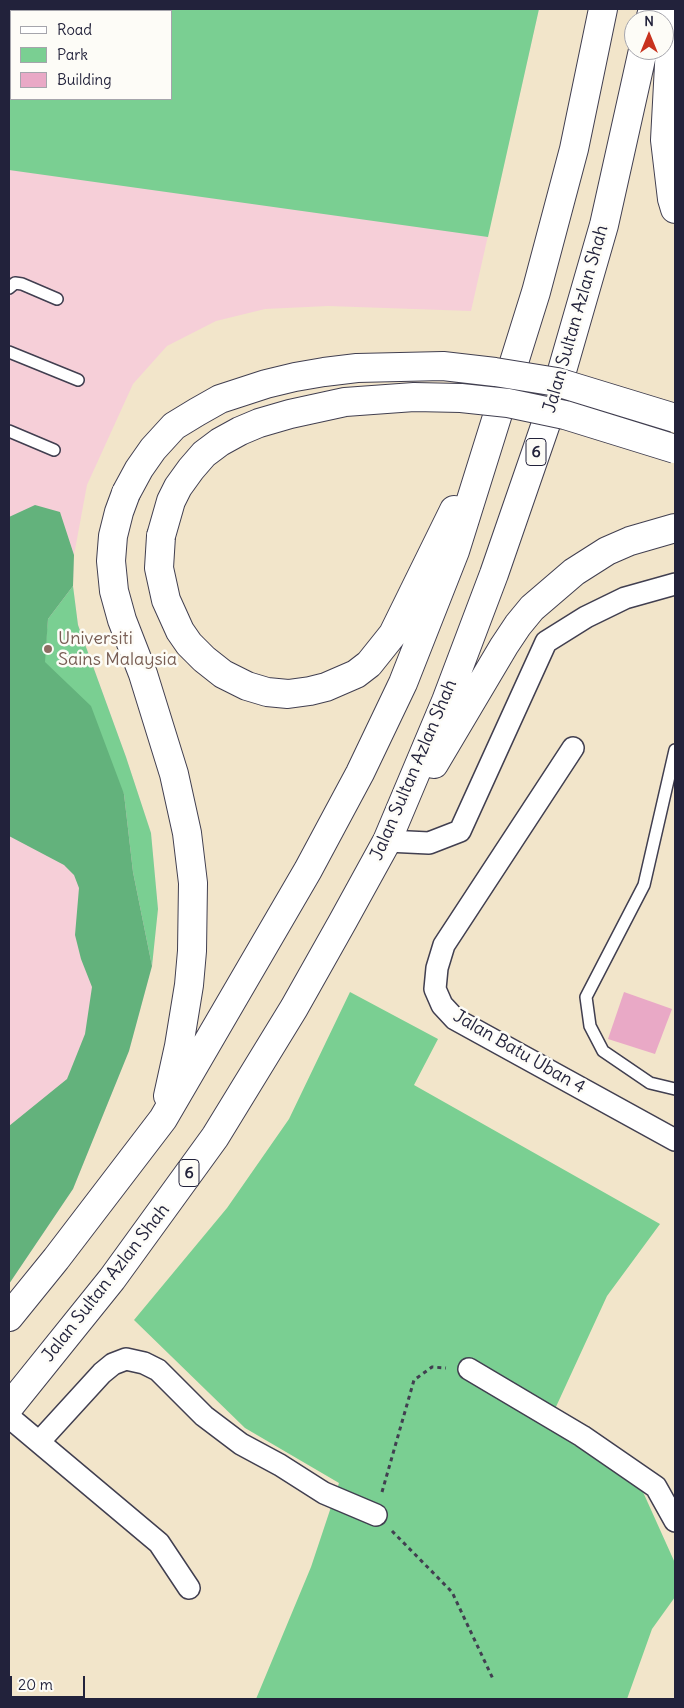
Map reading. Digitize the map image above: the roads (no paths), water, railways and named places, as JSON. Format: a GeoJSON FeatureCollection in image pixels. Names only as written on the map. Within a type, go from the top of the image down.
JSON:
{"type":"FeatureCollection","features":[{"type":"Feature","properties":{"kind":"highway"},"geometry":{"type":"LineString","coordinates":[[9,1317],[163,1120],[308,870],[382,728],[403,683],[455,551],[492,437],[556,223],[574,149],[603,9]]}},
{"type":"Feature","properties":{"kind":"highway"},"geometry":{"type":"LineString","coordinates":[[672,9],[665,140],[672,199],[675,209]]}},
{"type":"Feature","properties":{"kind":"highway","name":"Jalan Sultan Azlan Shah"},"geometry":{"type":"LineString","coordinates":[[9,1407],[112,1278],[215,1137],[299,999],[387,841],[446,700],[494,574],[550,410],[604,225],[641,60]]}},
{"type":"Feature","properties":{"kind":"highway"},"geometry":{"type":"LineString","coordinates":[[163,1120],[179,1046],[189,984],[192,951],[193,883],[187,833],[174,774],[143,674],[122,620],[114,591],[111,561],[113,536],[126,493],[153,449],[174,426],[220,400],[266,384],[295,377],[365,368],[443,366],[495,372],[557,382],[675,418]]}},
{"type":"Feature","properties":{"kind":"highway"},"geometry":{"type":"LineString","coordinates":[[492,437],[393,634],[369,664],[356,674],[326,687],[310,691],[288,694],[267,692],[247,686],[223,674],[204,659],[189,644],[180,631],[166,600],[159,568],[161,536],[168,510],[178,487],[204,454],[220,442],[259,423],[345,402],[414,397],[461,398],[508,403],[565,415],[675,449]]}},
{"type":"Feature","properties":{"kind":"highway"},"geometry":{"type":"LineString","coordinates":[[387,841],[518,624],[532,608],[574,572],[607,551],[630,541],[675,528]]}},
{"type":"Feature","properties":{"kind":"street"},"geometry":{"type":"LineString","coordinates":[[387,841],[429,842],[460,831],[546,642],[586,618],[626,598],[675,584]]}},
{"type":"Feature","properties":{"kind":"street","name":"Jalan Batu Uban 4"},"geometry":{"type":"LineString","coordinates":[[573,748],[444,945],[436,968],[435,989],[442,1005],[455,1019],[675,1140]]}},
{"type":"Feature","properties":{"kind":"street"},"geometry":{"type":"LineString","coordinates":[[39,1442],[102,1373],[113,1364],[126,1360],[144,1363],[158,1370],[204,1416],[241,1444],[280,1465],[324,1493],[376,1515]]}},
{"type":"Feature","properties":{"kind":"street"},"geometry":{"type":"LineString","coordinates":[[469,1370],[582,1436],[656,1487],[675,1521]]}},
{"type":"Feature","properties":{"kind":"street"},"geometry":{"type":"LineString","coordinates":[[9,1417],[159,1543],[189,1588]]}},
{"type":"Feature","properties":{"kind":"lane"},"geometry":{"type":"LineString","coordinates":[[9,288],[15,283],[22,284],[57,299]]}},
{"type":"Feature","properties":{"kind":"lane"},"geometry":{"type":"LineString","coordinates":[[9,352],[78,380]]}},
{"type":"Feature","properties":{"kind":"lane"},"geometry":{"type":"LineString","coordinates":[[9,431],[54,450]]}},
{"type":"Feature","properties":{"kind":"lane"},"geometry":{"type":"LineString","coordinates":[[675,750],[644,885],[586,997],[590,1026],[603,1051],[650,1083],[675,1089]]}},
{"type":"Feature","properties":{"kind":"place","name":"Universiti Sains Malaysia"},"geometry":{"type":"Point","coordinates":[48,649]}}]}
